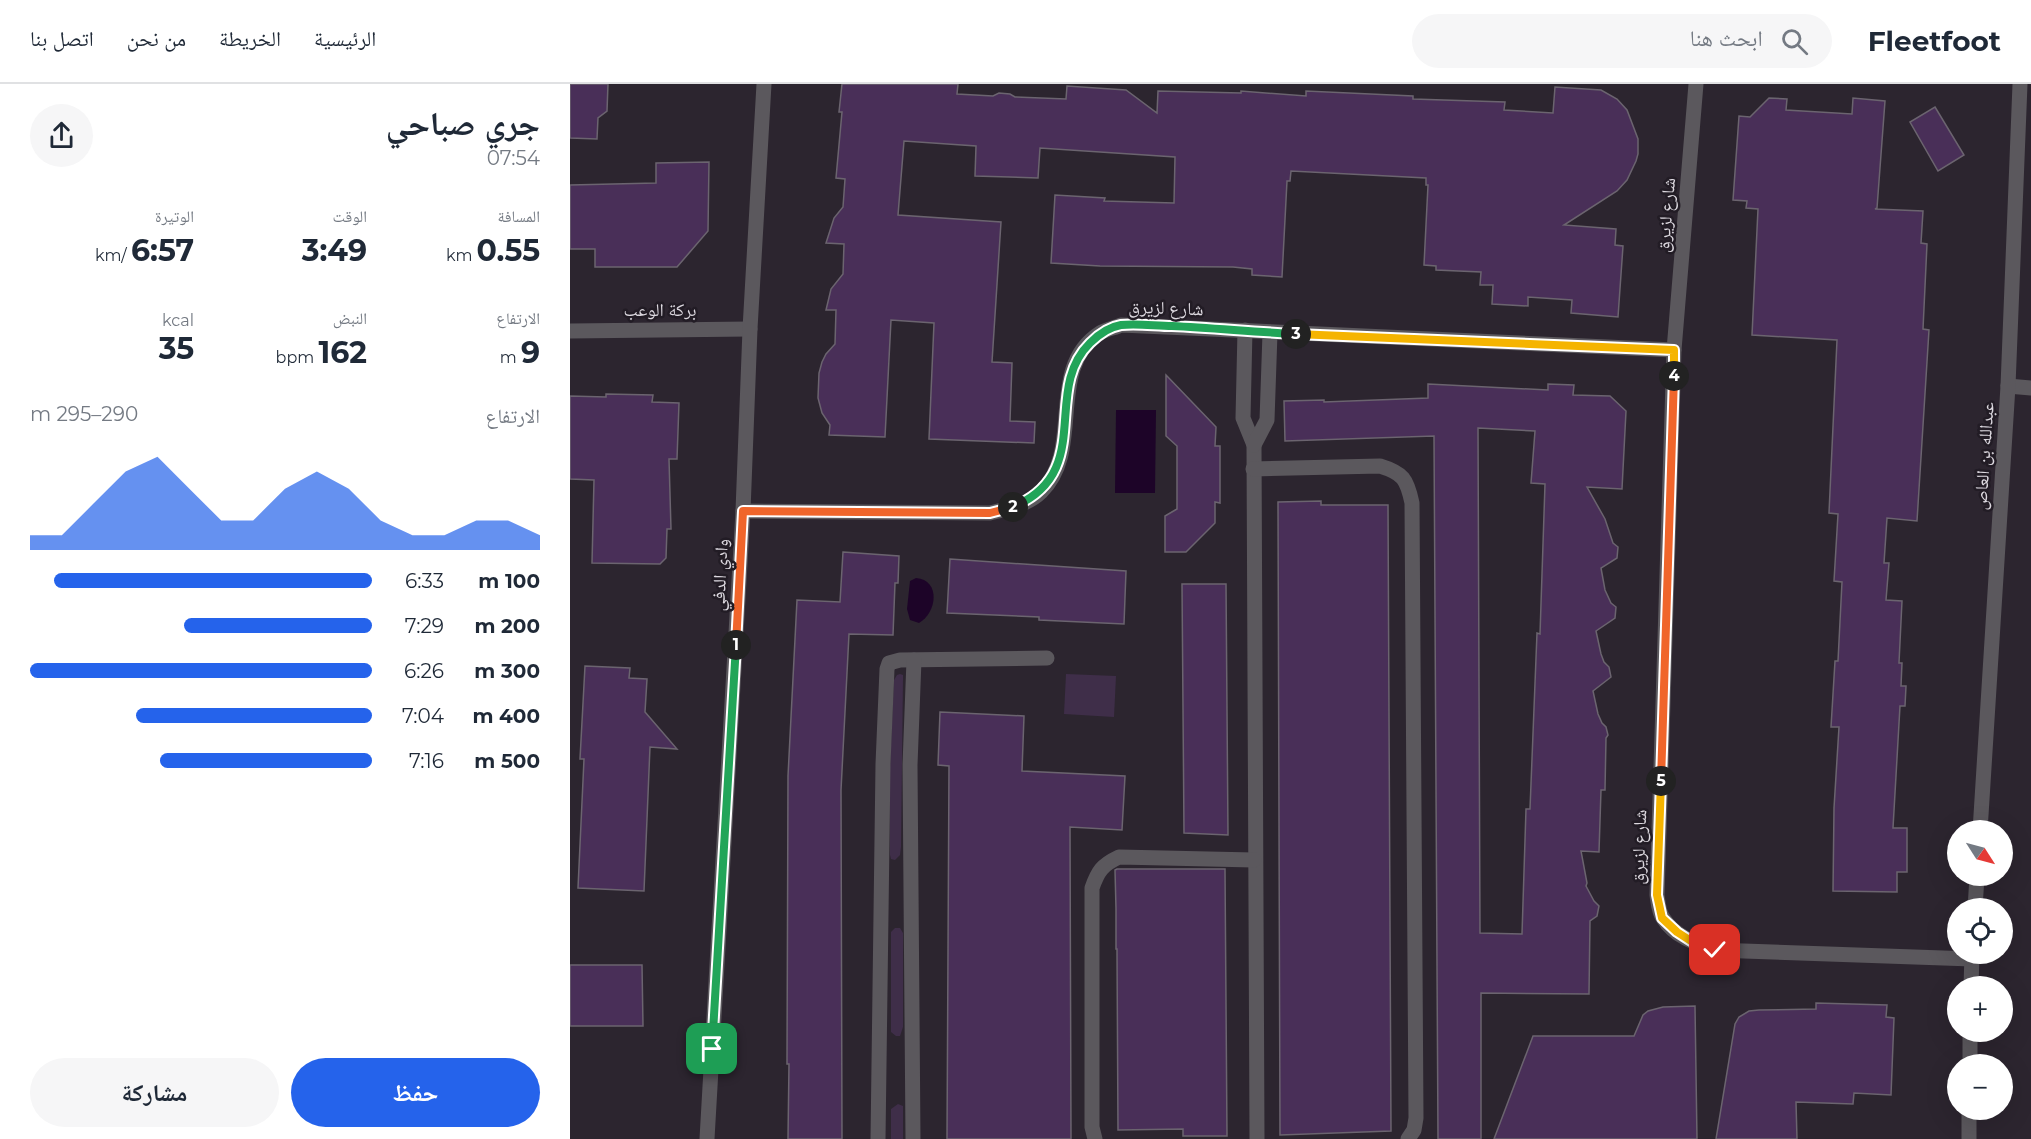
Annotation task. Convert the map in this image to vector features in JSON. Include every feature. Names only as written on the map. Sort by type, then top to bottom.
[{"type":"street","name":"وادي الدفي","points":[[707,1139],[743,511],[750,329],[764,84]]},
{"type":"street","name":"شارع لزيرق","points":[[1696,84],[1674,350],[1657,895],[1662,918],[1694,943],[1715,950],[1947,955]]},
{"type":"street","name":"عبدالله بن العاص","points":[[1981,820],[2008,386],[2020,84]]},
{"type":"street","name":"شارع لزيرق","points":[[743,511],[990,513],[1015,507],[1040,492],[1056,470],[1063,448],[1070,375],[1082,350],[1100,333],[1121,325],[1674,350]]},
{"type":"street","name":"بركة الوعب","points":[[570,331],[750,329]]},
{"type":"street","points":[[1245,330],[1243,418],[1254,445],[1257,1139]]},
{"type":"street","points":[[1254,445],[1267,420],[1270,333]]},
{"type":"street","points":[[2008,386],[2031,388]]},
{"type":"street","points":[[1253,470],[1380,466],[1392,469],[1402,476],[1408,487],[1412,515],[1416,1106],[1414,1130],[1408,1139]]},
{"type":"street","points":[[878,1139],[883,764],[889,663],[900,660],[1047,658]]},
{"type":"street","points":[[913,1139],[910,765],[914,660]]},
{"type":"street","points":[[1095,1139],[1092,1127],[1092,888],[1098,872],[1119,857],[1254,860]]},
{"type":"street","points":[[1968,1139],[1969,1120]]},
{"type":"shaded area","points":[[1116,410],[1156,410],[1155,493],[1115,493]]},
{"type":"shaded area","points":[[916,578],[930,584],[934,598],[930,612],[919,623],[910,620],[907,609],[910,581]]},
{"type":"shaded area","points":[[900,674],[903,675],[901,847],[900,855],[895,860],[891,859],[890,855],[890,767],[894,680]]},
{"type":"shaded area","points":[[1066,674],[1116,676],[1114,717],[1064,714]]},
{"type":"shaded area","points":[[895,928],[900,928],[903,933],[903,1027],[900,1036],[891,1032],[891,932]]},
{"type":"shaded area","points":[[898,1104],[903,1106],[903,1139],[891,1139],[891,1109]]},
{"type":"building","points":[[570,84],[608,84],[607,111],[598,118],[597,139],[570,138]]},
{"type":"building","points":[[842,84],[958,84],[957,94],[993,96],[999,93],[1015,97],[1066,99],[1067,86],[1126,90],[1157,113],[1158,91],[1241,93],[1241,91],[1306,96],[1306,91],[1413,96],[1413,99],[1505,102],[1504,110],[1553,113],[1555,87],[1601,90],[1617,99],[1627,110],[1638,139],[1638,154],[1627,180],[1617,191],[1564,225],[1616,229],[1615,245],[1623,246],[1618,317],[1571,313],[1572,300],[1528,297],[1528,306],[1492,304],[1493,285],[1480,285],[1481,272],[1436,270],[1436,266],[1424,265],[1428,185],[1426,185],[1426,178],[1291,171],[1290,181],[1287,181],[1282,277],[1252,275],[1252,269],[1233,267],[1100,266],[1051,263],[1055,195],[1105,198],[1104,201],[1174,203],[1175,157],[1040,148],[1038,178],[975,176],[976,146],[904,141],[898,215],[1001,222],[992,362],[1012,363],[1010,421],[1035,422],[1034,443],[929,439],[934,323],[891,320],[885,437],[829,435],[830,425],[822,413],[818,398],[822,362],[835,344],[836,310],[826,310],[831,289],[843,274],[844,244],[826,243],[834,218],[843,207],[845,179],[836,178]]},
{"type":"building","points":[[1769,98],[1787,99],[1786,110],[1852,114],[1853,98],[1885,101],[1877,208],[1875,209],[1923,211],[1921,243],[1927,244],[1923,329],[1929,330],[1917,521],[1887,518],[1884,563],[1889,563],[1886,600],[1902,601],[1899,663],[1902,663],[1901,686],[1906,686],[1905,706],[1900,706],[1893,828],[1907,828],[1907,872],[1897,872],[1897,892],[1833,891],[1834,808],[1839,727],[1831,727],[1835,661],[1838,661],[1842,582],[1834,581],[1838,514],[1829,513],[1837,340],[1752,335],[1758,209],[1746,208],[1747,201],[1733,200],[1739,116],[1750,117]]},
{"type":"building","points":[[1935,107],[1964,155],[1938,171],[1910,122]]},
{"type":"building","points":[[709,162],[708,231],[677,267],[595,267],[595,249],[570,249],[570,185],[656,183],[656,163]]},
{"type":"building","points":[[1166,375],[1216,427],[1215,446],[1220,446],[1220,503],[1215,502],[1215,523],[1186,552],[1165,552],[1165,516],[1177,509],[1177,446],[1166,436]]},
{"type":"building","points":[[1428,384],[1548,390],[1548,384],[1574,385],[1573,395],[1610,396],[1626,411],[1622,489],[1587,487],[1605,519],[1613,543],[1618,547],[1617,558],[1601,568],[1605,590],[1611,603],[1616,607],[1615,618],[1596,631],[1601,654],[1609,667],[1611,677],[1593,691],[1598,714],[1608,735],[1606,738],[1605,790],[1601,790],[1599,852],[1581,851],[1586,886],[1599,906],[1597,916],[1590,921],[1589,994],[1481,993],[1481,1139],[1438,1139],[1434,436],[1285,441],[1284,401],[1324,400],[1324,402],[1428,398]],"holes":[[[1478,428],[1535,431],[1531,483],[1545,484],[1540,634],[1537,633],[1530,809],[1526,809],[1522,934],[1480,933]]]},
{"type":"building","points":[[606,394],[653,395],[652,402],[679,403],[677,459],[669,459],[671,529],[667,529],[666,558],[660,564],[592,563],[594,480],[570,479],[570,396],[606,397]]},
{"type":"building","points":[[1321,501],[1321,505],[1388,505],[1391,1131],[1280,1135],[1278,502]]},
{"type":"building","points":[[843,552],[899,556],[898,583],[895,583],[893,635],[849,634],[841,790],[842,1139],[788,1139],[788,776],[797,600],[840,602]]},
{"type":"building","points":[[950,559],[1126,571],[1124,624],[947,613]]},
{"type":"building","points":[[1182,584],[1226,584],[1228,835],[1184,833]]},
{"type":"building","points":[[585,666],[630,668],[629,678],[647,679],[645,712],[677,749],[650,747],[644,891],[578,888],[584,759],[580,759]]},
{"type":"building","points":[[940,712],[1024,716],[1022,771],[1125,776],[1122,830],[1070,827],[1071,1139],[947,1139],[949,766],[938,765]]},
{"type":"building","points":[[1225,869],[1227,1136],[1183,1136],[1183,1129],[1118,1130],[1115,870]]},
{"type":"building","points":[[570,965],[642,965],[643,1026],[570,1026]]},
{"type":"building","points":[[1816,1003],[1887,1005],[1886,1017],[1894,1018],[1891,1095],[1854,1093],[1853,1104],[1796,1102],[1797,1139],[1716,1139],[1735,1024],[1739,1017],[1749,1011],[1816,1009]]},
{"type":"building","points":[[1695,1006],[1697,1139],[1494,1139],[1533,1036],[1634,1036],[1643,1015],[1648,1011],[1663,1007]]},
{"type":"route","points":[[712,1049],[743,511],[990,513],[1015,507],[1040,492],[1056,470],[1063,448],[1070,375],[1082,350],[1100,333],[1121,325],[1674,350],[1657,895],[1662,918],[1694,943],[1715,950]]}]
